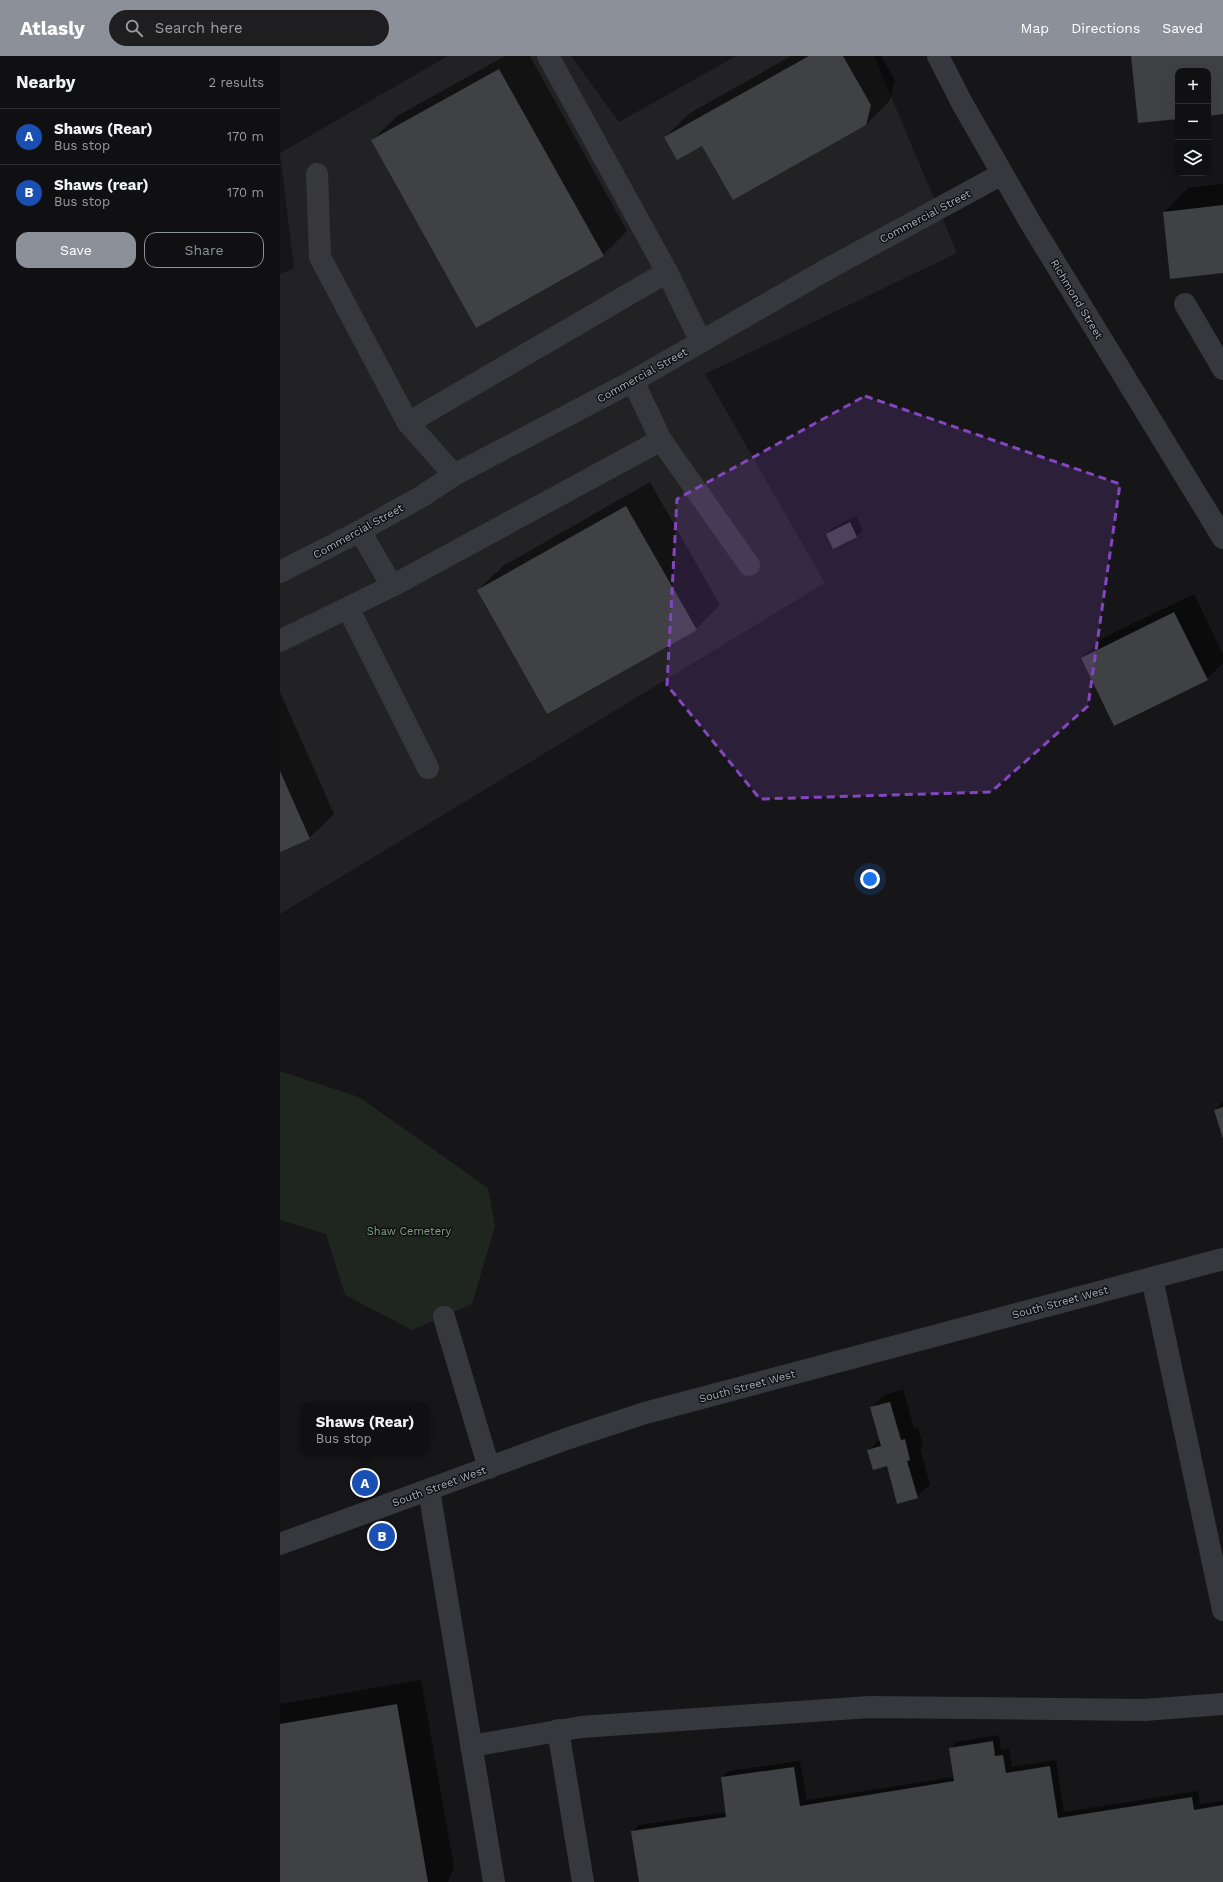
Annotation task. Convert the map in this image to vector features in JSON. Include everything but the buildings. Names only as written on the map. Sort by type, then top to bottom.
[{"type":"street","points":[[548,56],[667,272],[701,342]]},
{"type":"street","name":"Richmond Street","points":[[938,56],[962,103],[1002,174],[1222,533]]},
{"type":"street","points":[[317,174],[320,257],[408,423],[454,475]]},
{"type":"street","name":"Commercial Street","points":[[280,572],[424,495],[454,475],[633,381],[824,271],[1002,174]]},
{"type":"street","points":[[408,423],[667,272]]},
{"type":"street","points":[[1186,304],[1223,369]]},
{"type":"street","points":[[633,381],[661,440],[749,565]]},
{"type":"street","points":[[280,641],[392,586],[661,440]]},
{"type":"street","points":[[360,530],[392,586]]},
{"type":"street","points":[[348,608],[428,768]]},
{"type":"street","name":"South Street West","points":[[280,1544],[569,1438],[645,1413],[1223,1259]]},
{"type":"street","points":[[1152,1278],[1223,1610]]},
{"type":"street","points":[[444,1317],[489,1468]]},
{"type":"street","points":[[429,1490],[471,1746],[484,1814],[494,1882]]},
{"type":"street","points":[[471,1746],[581,1726],[870,1707],[1144,1710],[1223,1704]]},
{"type":"street","points":[[558,1730],[583,1882]]},
{"type":"highlighted area","points":[[865,396],[1120,484],[1088,706],[991,792],[760,799],[667,685],[677,499]]},
{"type":"shaded area","points":[[448,56],[571,56],[619,122],[736,56],[874,56],[957,253],[705,374],[825,583],[280,914],[280,274],[294,268],[280,153]]},
{"type":"green space","name":"Shaw Cemetery","points":[[280,1071],[359,1097],[488,1188],[495,1226],[472,1304],[412,1330],[345,1295],[326,1234],[280,1220]]},
{"type":"place","name":"Shaws (Rear)","points":[[365,1483]]},
{"type":"place","name":"Shaws (rear)","points":[[382,1536]]}]
